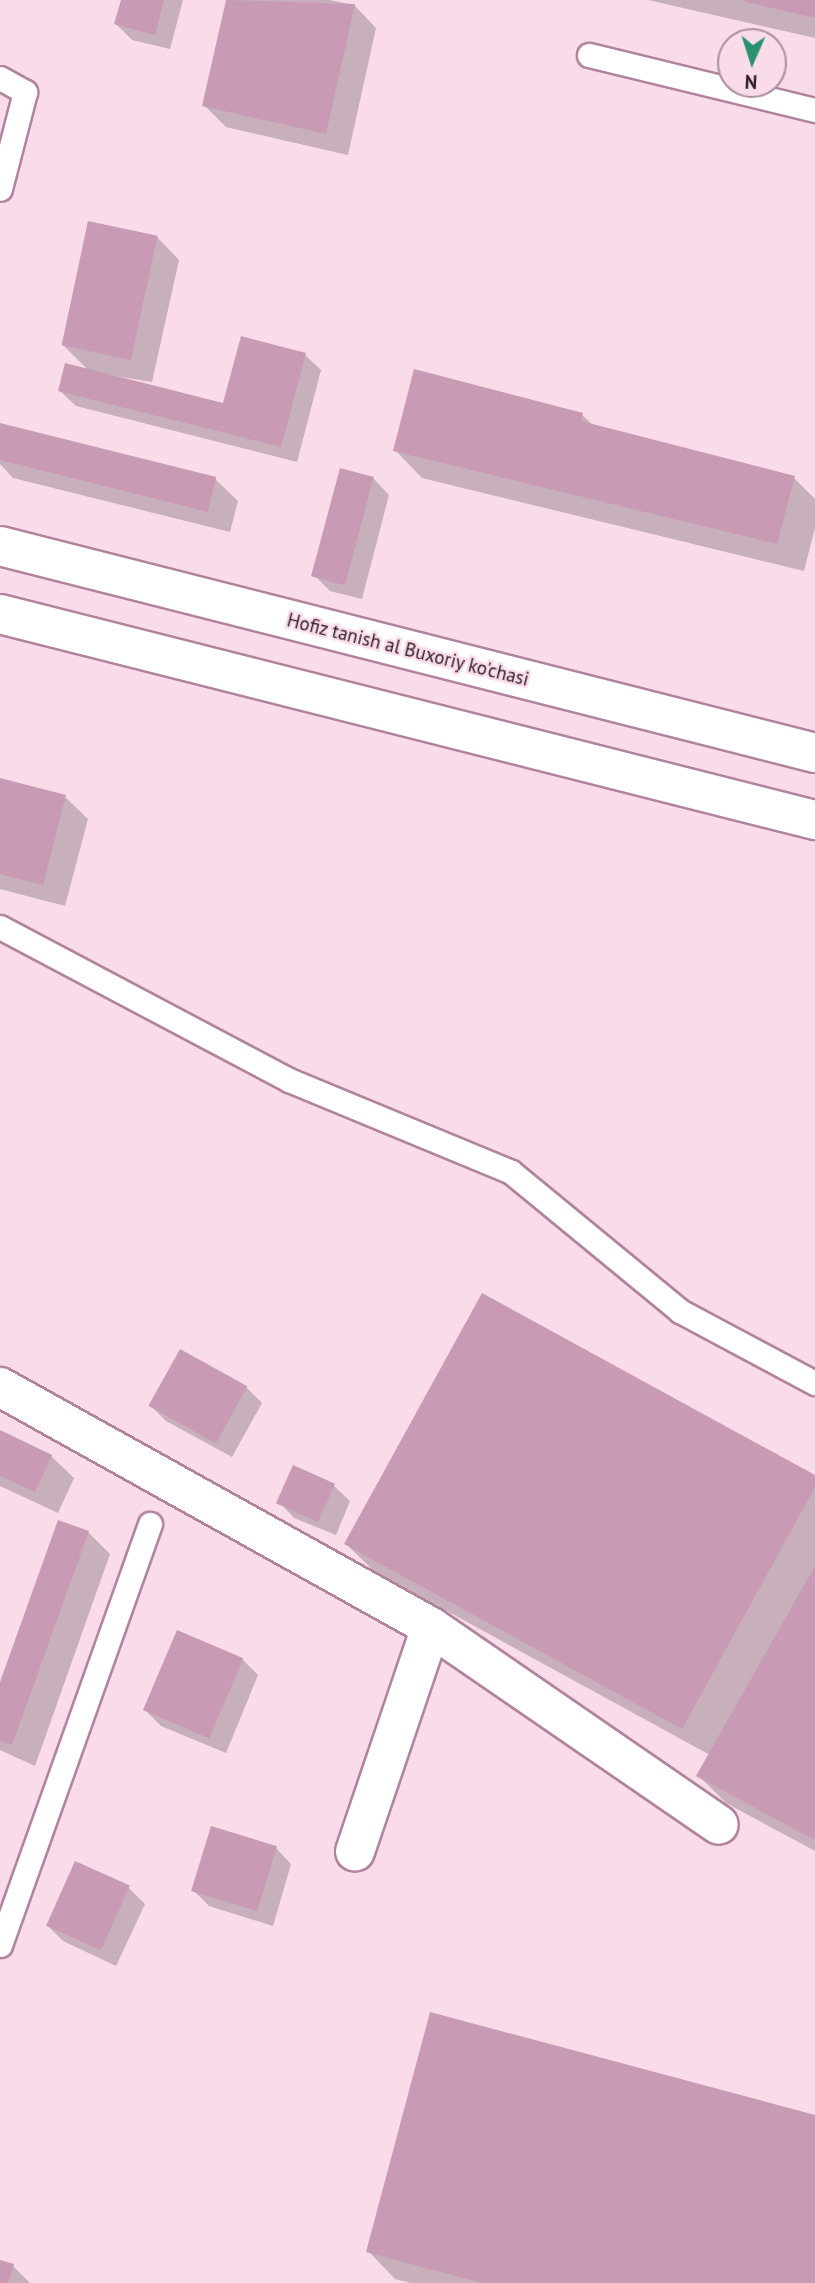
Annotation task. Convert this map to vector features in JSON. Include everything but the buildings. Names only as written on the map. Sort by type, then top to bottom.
[{"type":"main road","name":"Hofiz tanish al Buxoriy ko'chasi","points":[[0,547],[815,753]]},
{"type":"main road","points":[[0,614],[815,820]]},
{"type":"main road","points":[[0,1387],[431,1627],[719,1825]]},
{"type":"main road","points":[[355,1852],[431,1627]]},
{"type":"lane","points":[[589,55],[815,110]]},
{"type":"lane","points":[[0,78],[25,92],[0,189]]},
{"type":"lane","points":[[0,927],[289,1080],[511,1172],[680,1311],[815,1383]]},
{"type":"lane","points":[[0,1945],[150,1524]]}]
